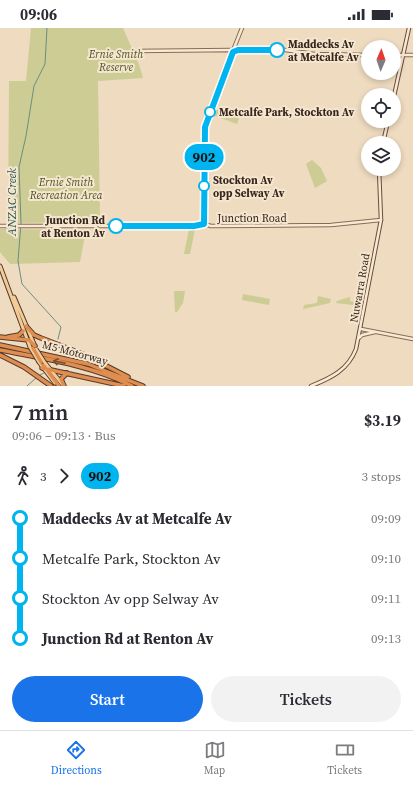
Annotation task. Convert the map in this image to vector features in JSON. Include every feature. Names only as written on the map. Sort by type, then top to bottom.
[{"type":"highway","points":[[26,326],[34,335],[86,354],[144,386]]},
{"type":"highway","points":[[0,337],[19,335],[23,331]]},
{"type":"highway","points":[[0,337],[27,340],[33,346],[46,369],[59,386]]},
{"type":"highway","points":[[33,346],[38,339],[44,339]]},
{"type":"highway","name":"M5 Motorway","points":[[0,345],[88,364],[144,386]]},
{"type":"highway","name":"M5 Motorway","points":[[0,350],[99,372],[132,386]]},
{"type":"highway","points":[[0,355],[27,369],[51,386]]},
{"type":"highway","points":[[46,369],[68,372],[124,386]]},
{"type":"highway","points":[[64,386],[61,381],[62,376],[68,372]]},
{"type":"main road","points":[[0,266],[27,340]]},
{"type":"main road","points":[[9,289],[26,326],[33,346]]},
{"type":"main road","points":[[46,369],[64,386]]},
{"type":"street","points":[[204,224],[205,127],[242,28]]},
{"type":"street","points":[[396,88],[409,28]]},
{"type":"street","points":[[237,42],[238,47],[242,50]]},
{"type":"street","points":[[136,51],[287,50],[315,54],[361,55]]},
{"type":"street","points":[[403,55],[413,55]]},
{"type":"street","name":"Nuwarra Road","points":[[311,386],[342,370],[354,355],[361,329],[380,220],[379,176]]},
{"type":"street","name":"Junction Road","points":[[0,226],[96,226],[98,228],[100,226],[194,226],[204,224],[211,226],[331,225],[380,220]]},
{"type":"street","points":[[361,329],[413,339]]},
{"type":"street","points":[[359,338],[362,335],[378,332]]},
{"type":"green space","points":[[31,28],[123,28],[140,67],[143,78],[98,81],[100,222],[8,223],[9,81],[26,81]]},
{"type":"green space","points":[[215,109],[239,118],[237,124],[213,115]]},
{"type":"green space","points":[[312,160],[321,168],[327,181],[315,188],[306,164]]},
{"type":"green space","points":[[0,229],[86,230],[80,262],[10,264],[0,252]]},
{"type":"green space","points":[[189,229],[195,229],[190,254],[184,254]]},
{"type":"green space","points":[[174,291],[185,291],[183,303],[177,312],[175,312]]},
{"type":"green space","points":[[243,294],[270,299],[269,305],[242,300]]},
{"type":"green space","points":[[318,296],[331,299],[330,303],[303,309],[304,305],[317,303]]},
{"type":"green space","points":[[350,297],[350,301],[362,303],[361,306],[336,303],[337,301]]},
{"type":"waterway","name":"ANZAC Creek","points":[[47,28],[45,64],[34,86],[26,136],[19,167],[21,223],[18,261],[22,284],[61,327],[58,339]]},
{"type":"waterway","name":"ANZAC Creek","points":[[40,375],[44,373]]},
{"type":"waterway","name":"ANZAC Creek","points":[[27,386],[36,378]]},
{"type":"bus line","name":"902","points":[[116,226],[194,226],[204,224],[204,132],[208,116],[233,52],[236,50],[277,50]]},
{"type":"place","name":"Maddecks Av at Metcalfe Av","points":[[277,50]]},
{"type":"place","name":"Metcalfe Park, Stockton Av","points":[[210,112]]},
{"type":"place","name":"Stockton Av opp Selway Av","points":[[204,186]]},
{"type":"place","name":"Junction Rd at Renton Av","points":[[116,226]]},
{"type":"park label","name":"Ernie Smith Reserve","points":[[116,60]]},
{"type":"park label","name":"Ernie Smith Recreation Area","points":[[66,188]]}]
